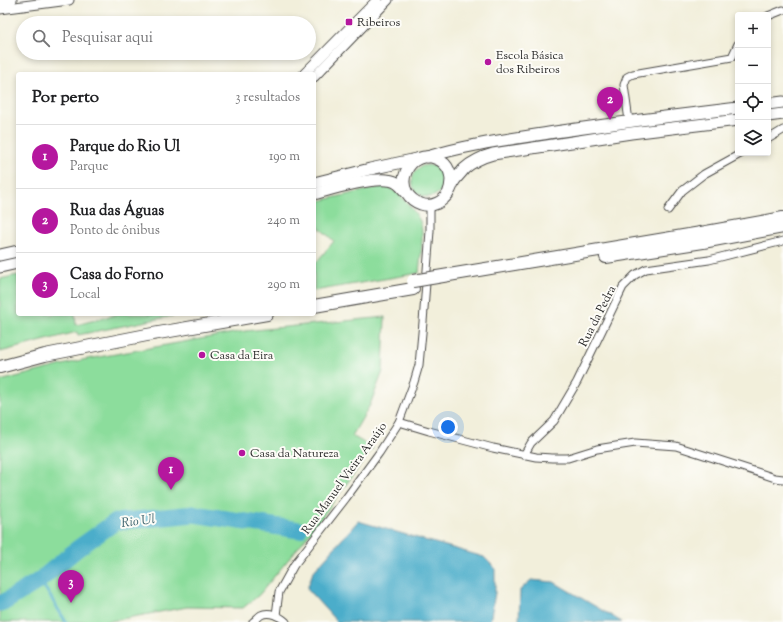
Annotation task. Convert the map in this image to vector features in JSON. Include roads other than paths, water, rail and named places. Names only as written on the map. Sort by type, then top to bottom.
[{"type":"highway","points":[[316,298],[437,281],[783,218]]},
{"type":"highway","points":[[437,281],[704,242],[783,227]]},
{"type":"highway","points":[[316,306],[413,285]]},
{"type":"highway","points":[[0,360],[43,348],[213,316]]},
{"type":"highway","points":[[0,367],[59,352],[256,316]]},
{"type":"main road","points":[[771,104],[783,102]]},
{"type":"main road","points":[[316,182],[451,150],[492,142],[629,121],[735,108]]},
{"type":"main road","points":[[771,116],[783,114]]},
{"type":"main road","points":[[316,193],[369,180],[386,179],[396,183],[410,198],[416,202],[423,205],[430,205],[444,199],[454,182],[465,168],[483,156],[631,133],[735,120]]},
{"type":"main road","points":[[406,192],[404,177],[411,163],[422,158],[434,158],[441,161],[450,172],[452,179],[448,194]]},
{"type":"main road","points":[[0,255],[16,251]]},
{"type":"main road","points":[[0,267],[16,263]]},
{"type":"street","points":[[0,2],[12,0]]},
{"type":"street","points":[[0,9],[25,3],[69,0]]},
{"type":"street","points":[[306,72],[377,0]]},
{"type":"street","points":[[316,75],[388,0]]},
{"type":"street","points":[[771,15],[783,10]]},
{"type":"street","points":[[629,121],[624,85],[626,77],[633,74],[732,57],[736,48]]},
{"type":"street","points":[[771,136],[783,130]]},
{"type":"street","points":[[668,210],[682,191],[704,174],[737,156]]},
{"type":"street","name":"Rua Manuel Vieira Araújo","points":[[276,615],[279,592],[294,565],[379,453],[398,422],[414,382],[419,365],[428,261],[430,205]]},
{"type":"street","name":"Rua da Pedra","points":[[524,454],[531,443],[554,421],[577,382],[623,287],[635,275],[646,269],[709,260],[783,241]]},
{"type":"street","points":[[398,422],[493,448],[536,457],[568,458],[597,449],[635,443],[676,446],[775,478],[783,479]]},
{"type":"street","points":[[253,622],[261,615],[271,614],[280,617],[286,622]]},
{"type":"water","points":[[358,521],[484,557],[495,568],[495,593],[490,622],[337,622],[307,589],[313,572]]},
{"type":"water","points":[[531,580],[554,582],[622,622],[519,622],[520,590]]},
{"type":"waterway","name":"Rio Ul","points":[[0,603],[3,603],[40,580],[77,549],[115,522],[194,514],[299,530]]},
{"type":"waterway","points":[[40,580],[66,622]]},
{"type":"place","name":"Ribeiros","points":[[349,22]]},
{"type":"place","name":"Escola Básica dos Ribeiros","points":[[488,62]]},
{"type":"place","name":"Rua das Águas","points":[[610,120]]},
{"type":"place","name":"Casa da Eira","points":[[202,355]]},
{"type":"place","name":"Casa da Natureza","points":[[242,453]]},
{"type":"place","name":"Parque do Rio Ul","points":[[171,490]]},
{"type":"place","name":"Casa do Forno","points":[[71,603]]}]
